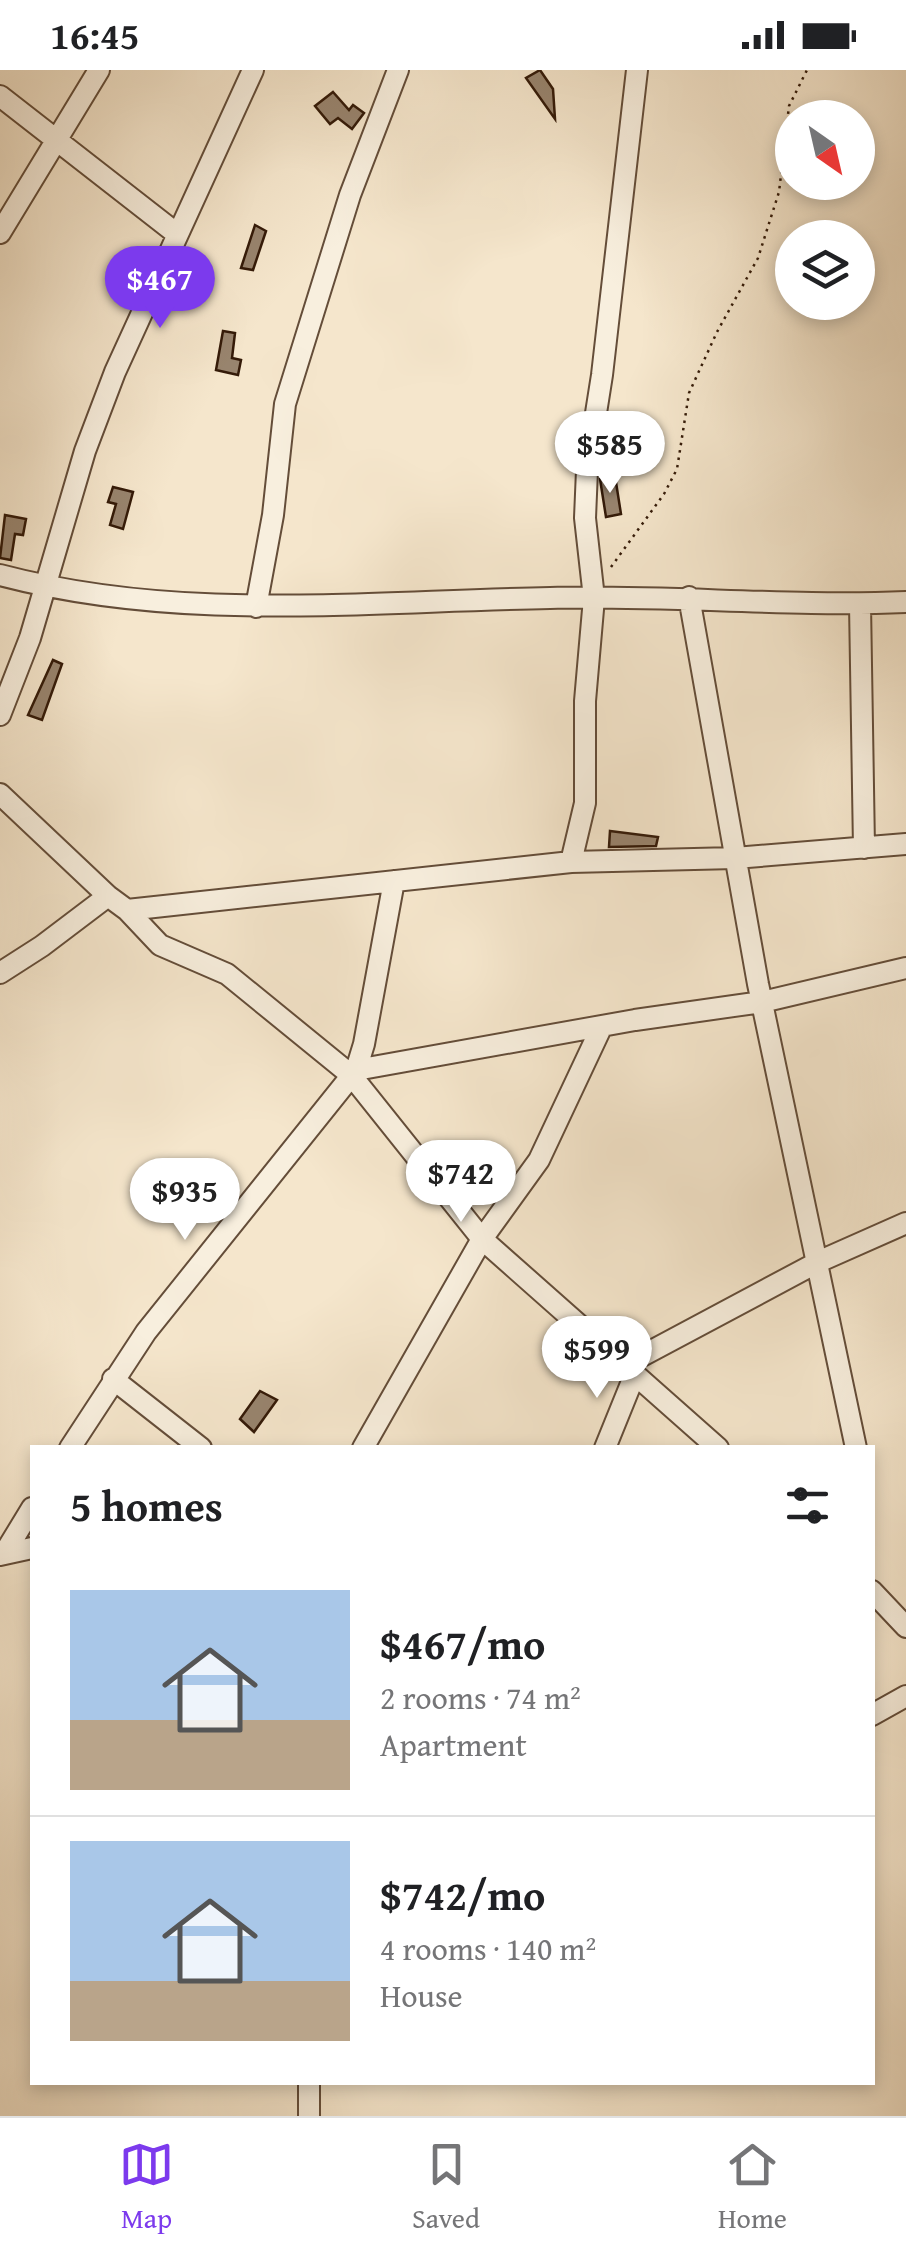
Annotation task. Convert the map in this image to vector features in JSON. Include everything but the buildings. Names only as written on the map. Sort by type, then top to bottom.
[{"type":"street","points":[[0,232],[99,70]]},
{"type":"street","points":[[0,715],[47,584],[84,451],[114,372],[253,70]]},
{"type":"street","points":[[256,608],[273,515],[285,404],[350,195],[398,70]]},
{"type":"street","points":[[572,862],[584,804],[585,702],[594,598],[585,518],[588,470],[637,70]]},
{"type":"street","points":[[0,96],[177,234]]},
{"type":"street","points":[[0,575],[179,604],[256,608],[689,597],[860,604],[906,602]]},
{"type":"street","points":[[689,597],[762,1002],[855,1445]]},
{"type":"street","points":[[860,604],[864,848]]},
{"type":"street","points":[[0,794],[160,945],[227,974],[353,1073],[482,1240],[715,1445]]},
{"type":"street","points":[[127,910],[572,862],[735,858],[906,844]]},
{"type":"street","points":[[72,1445],[146,1332],[353,1073],[364,1044],[394,881]]},
{"type":"street","points":[[0,973],[108,896]]},
{"type":"street","points":[[353,1073],[602,1026],[762,1002],[906,968]]},
{"type":"street","points":[[365,1445],[482,1240],[538,1160],[602,1026]]},
{"type":"street","points":[[606,1445],[630,1370],[818,1262],[906,1223]]},
{"type":"street","points":[[113,1379],[198,1445]]},
{"type":"street","points":[[2,1555],[30,1511]]},
{"type":"street","points":[[2,1555],[30,1548]]},
{"type":"street","points":[[875,1594],[906,1627]]},
{"type":"street","points":[[875,1713],[906,1696]]},
{"type":"street","points":[[309,2085],[309,2116]]},
{"type":"path","points":[[594,598],[614,561],[656,506],[677,468],[689,393],[758,258],[778,192],[788,106],[807,70]]}]
